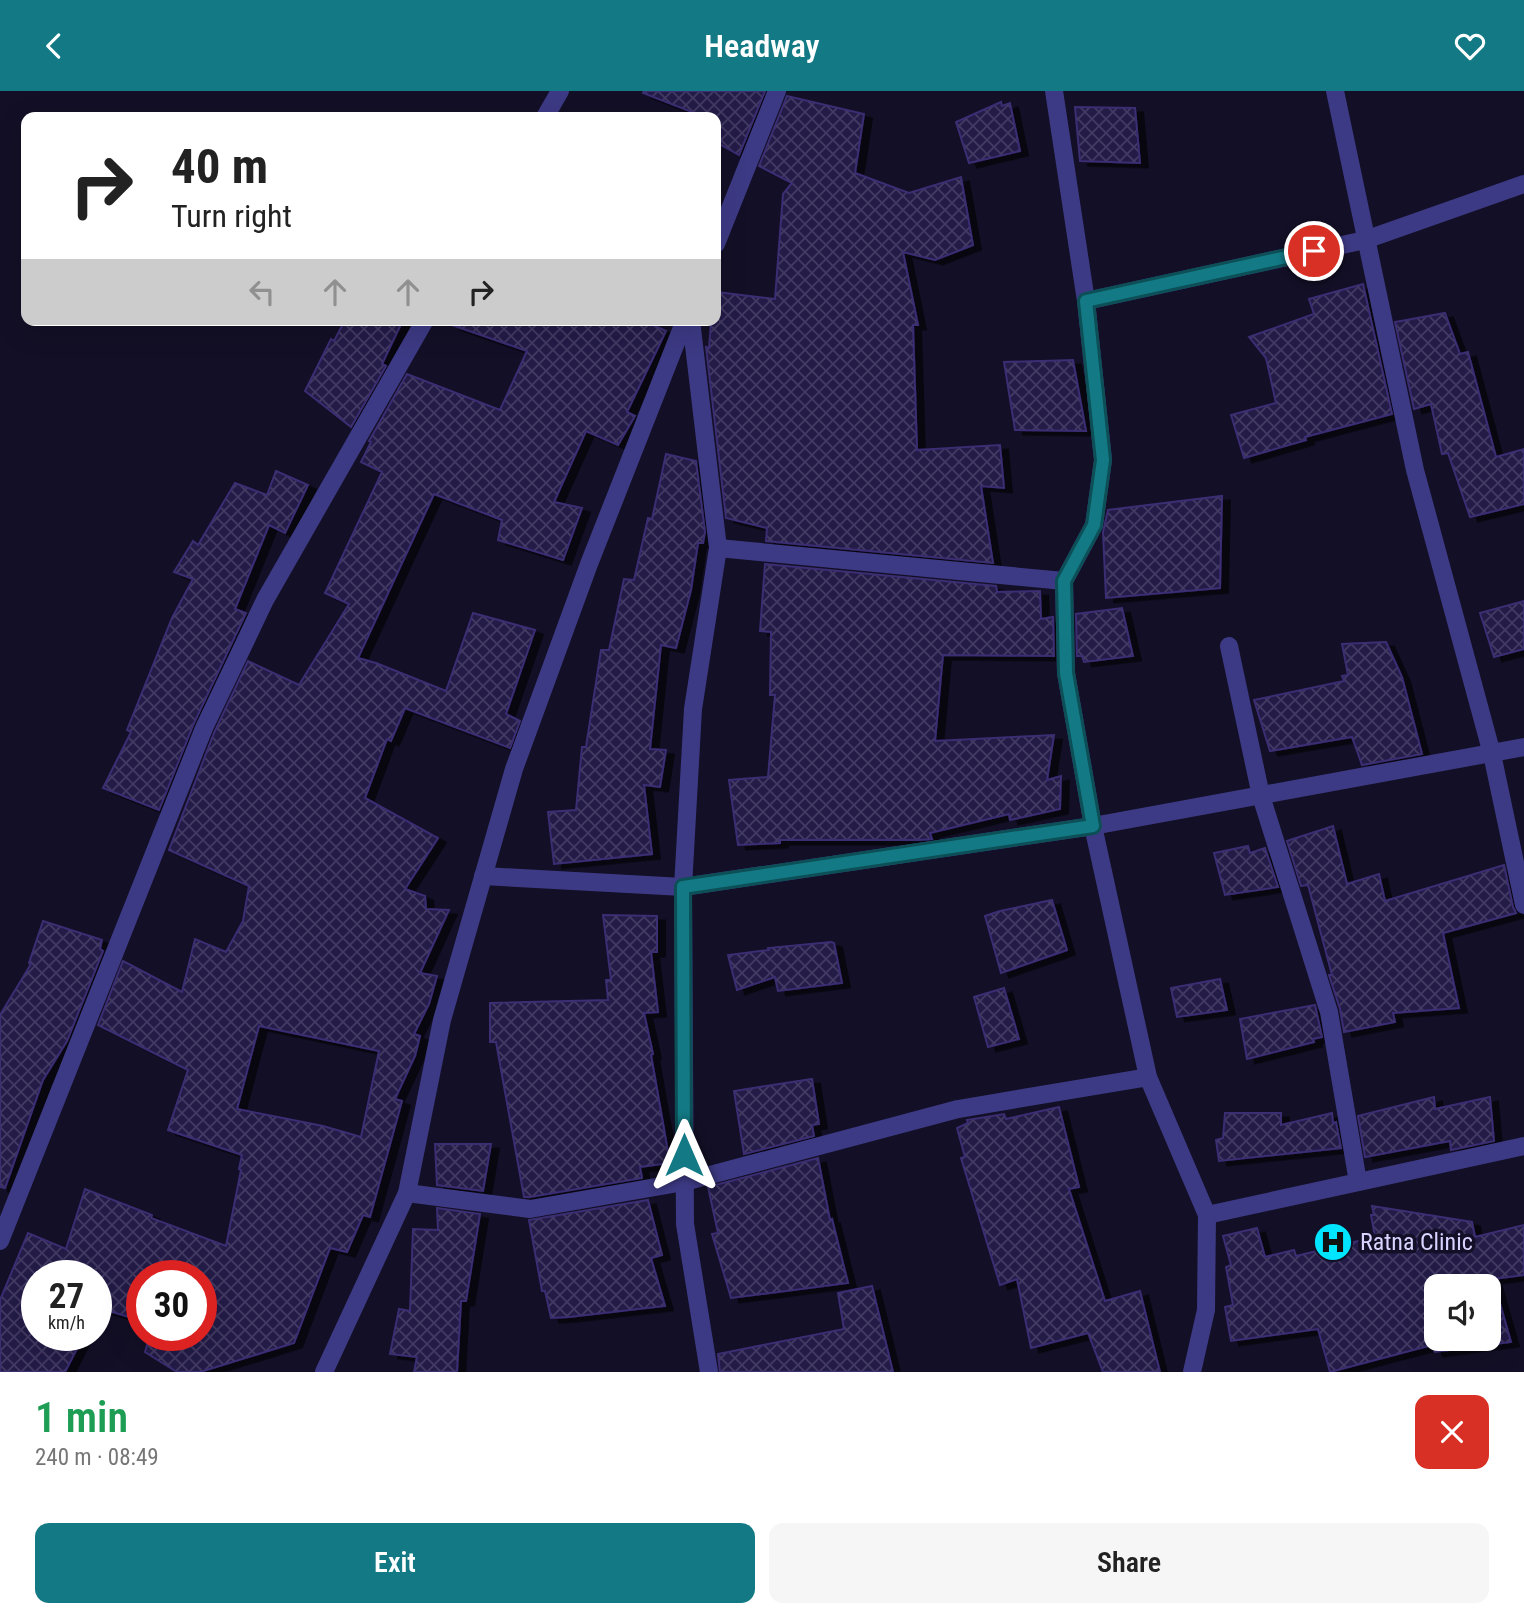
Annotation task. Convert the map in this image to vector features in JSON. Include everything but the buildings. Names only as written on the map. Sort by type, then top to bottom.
[{"type":"street","points":[[548,112],[560,91]]},
{"type":"street","points":[[721,231],[777,91]]},
{"type":"street","points":[[1054,91],[1086,301],[1103,460],[1094,525],[1064,581],[1066,673],[1093,826],[1149,1077],[1207,1215],[1206,1310],[1192,1372]]},
{"type":"street","points":[[1335,91],[1415,470],[1492,754],[1524,905]]},
{"type":"street","points":[[1086,301],[1365,240],[1524,184]]},
{"type":"street","points":[[0,1241],[204,727],[265,600],[422,326]]},
{"type":"street","points":[[324,1372],[407,1193],[442,1020],[514,769],[589,565],[683,326]]},
{"type":"street","points":[[692,326],[718,548],[693,709],[683,887],[685,1224],[709,1372]]},
{"type":"street","points":[[718,548],[1064,581]]},
{"type":"street","points":[[1229,646],[1261,796],[1329,1011],[1357,1182]]},
{"type":"street","points":[[483,876],[683,887],[1093,826],[1524,747]]},
{"type":"street","points":[[407,1193],[530,1209],[684,1182],[958,1109],[1149,1077]]},
{"type":"street","points":[[1207,1215],[1524,1146]]},
{"type":"place","name":"Ratna Clinic","points":[[1333,1242]]},
{"type":"route","points":[[684,1155],[683,887],[1093,826],[1066,673],[1064,581],[1094,525],[1103,460],[1086,301],[1314,251]]}]
